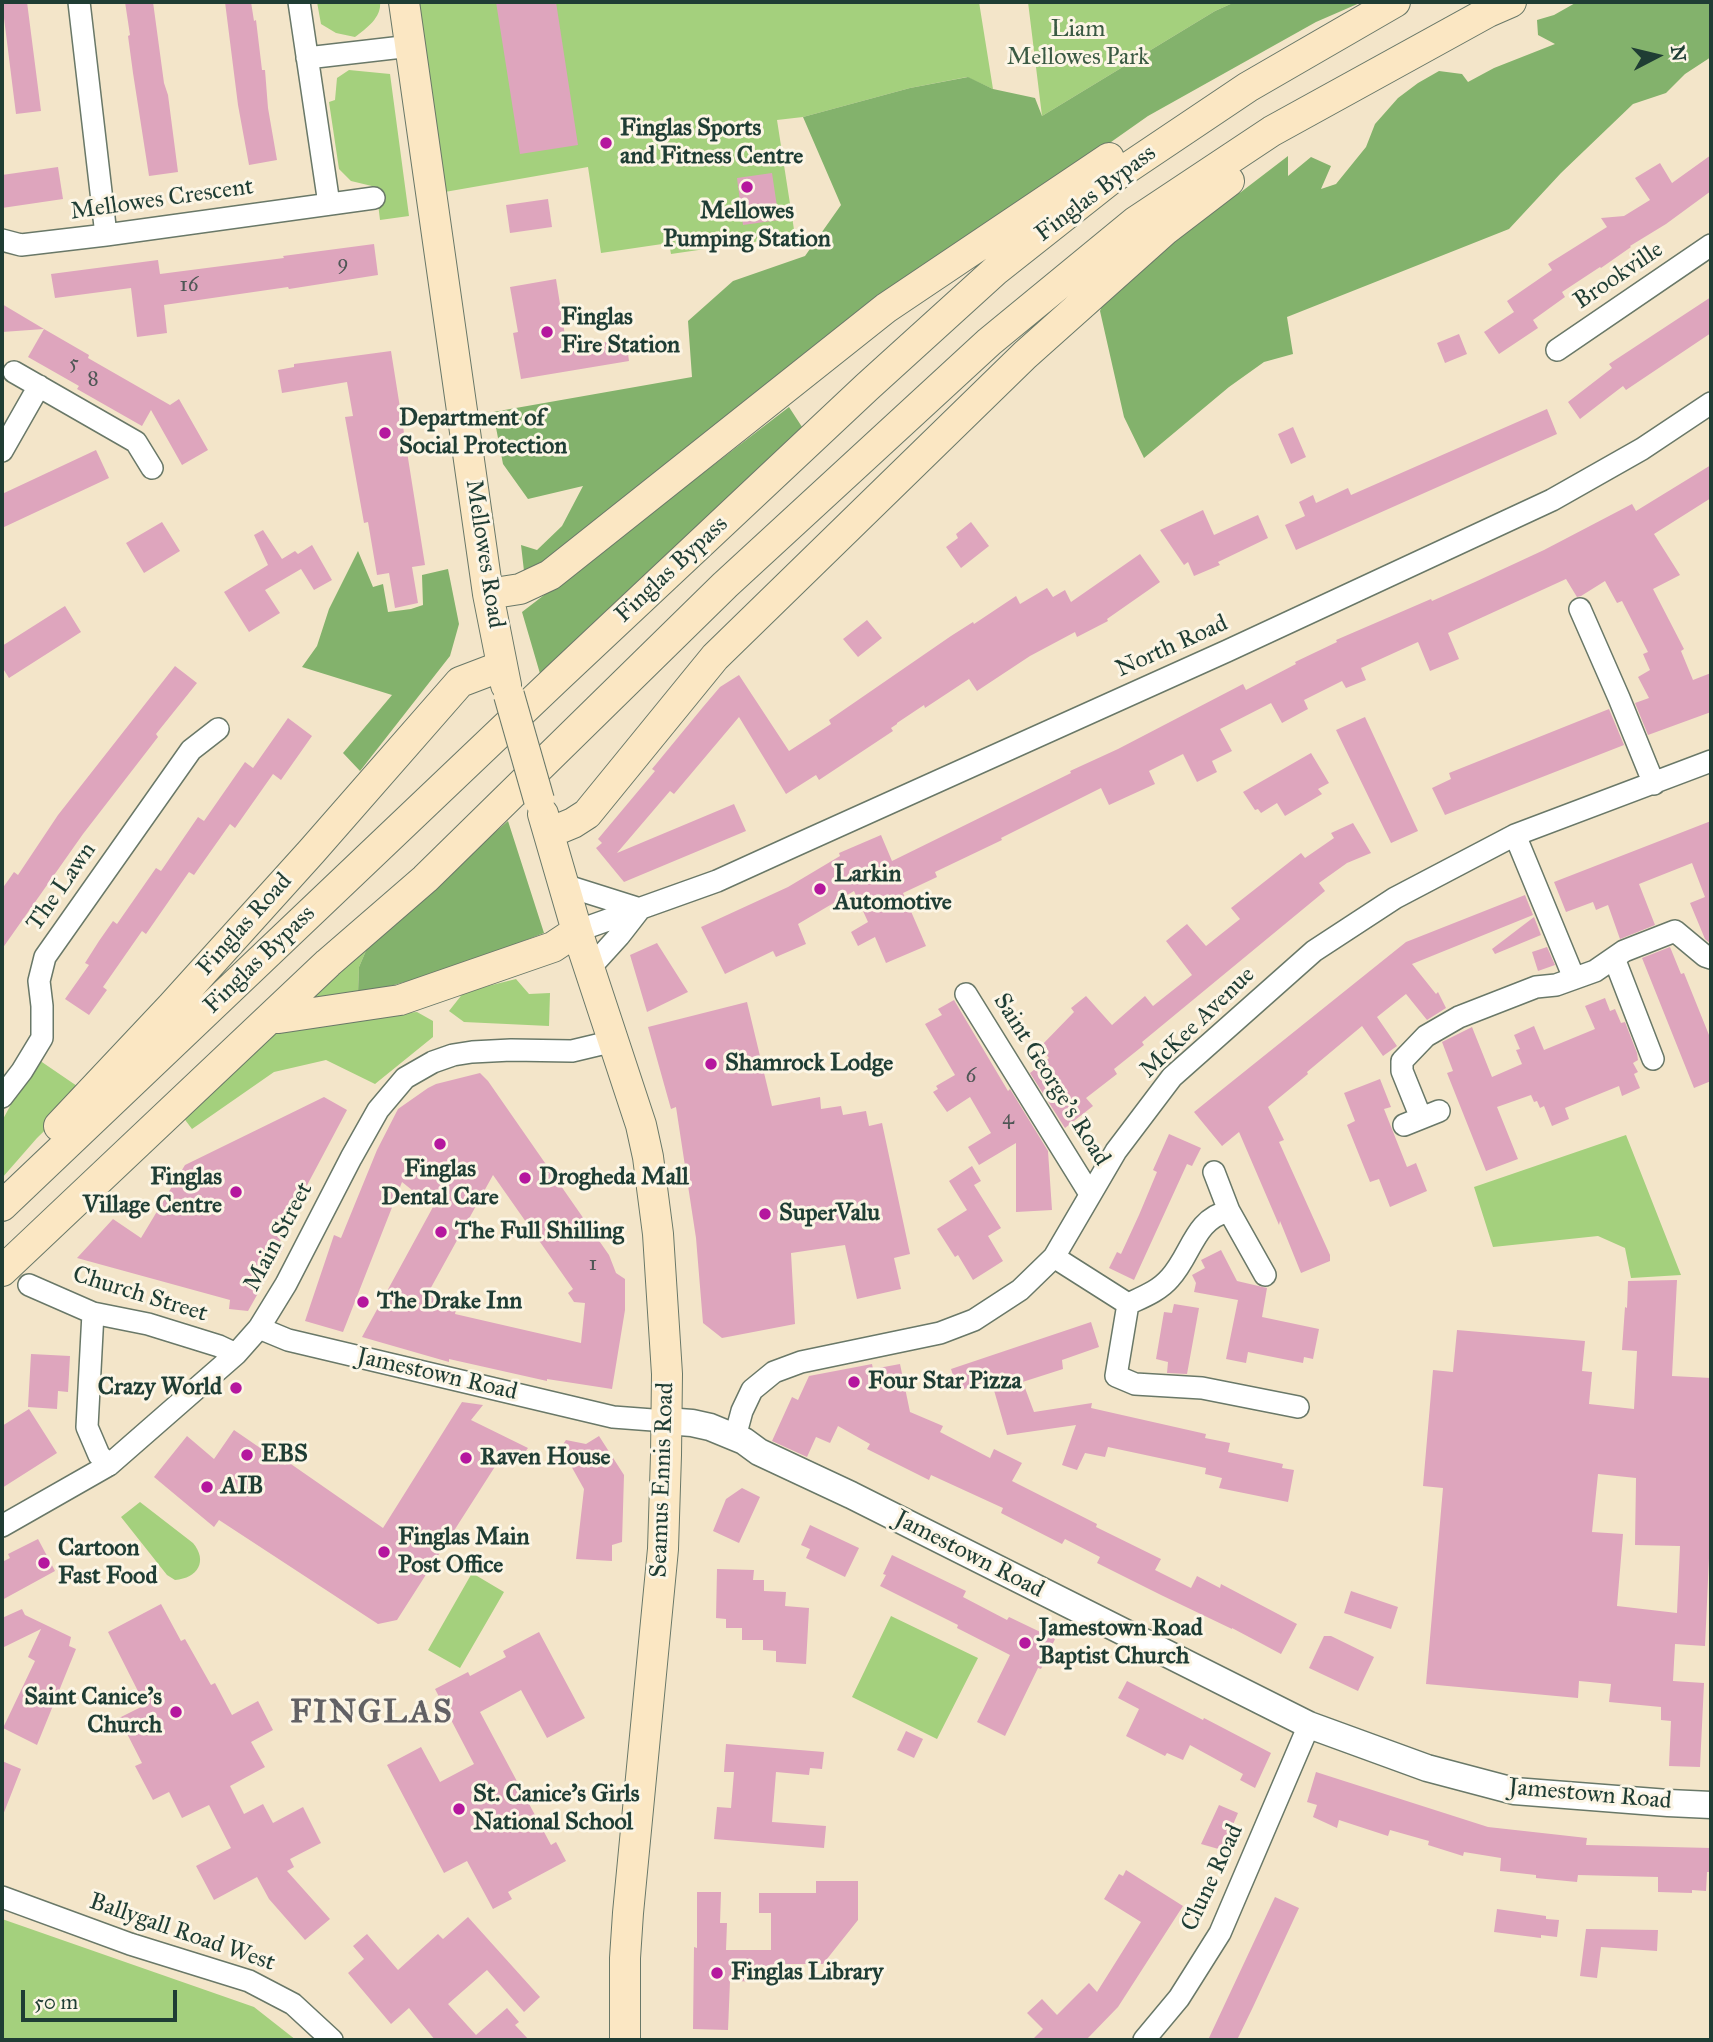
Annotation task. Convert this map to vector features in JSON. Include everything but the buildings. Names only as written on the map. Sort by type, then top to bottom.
[{"type":"main road","name":"Mellowes Road","points":[[404,2],[488,594],[509,695],[577,931]]},
{"type":"main road","points":[[488,594],[520,589],[550,575],[886,308],[1153,128],[1297,43],[1378,2]]},
{"type":"main road","name":"Finglas Bypass","points":[[2,1204],[556,679],[867,387],[996,270],[1123,171],[1248,87],[1395,2]]},
{"type":"main road","name":"Finglas Bypass","points":[[271,1017],[328,963],[425,879],[715,594],[846,472],[989,342],[1135,222],[1272,131],[1488,12],[1511,2]]},
{"type":"main road","points":[[548,833],[587,814],[715,657],[1025,355],[1165,230],[1293,134],[1422,55],[1521,2]]},
{"type":"main road","name":"Finglas Road","points":[[2,1204],[57,1128],[182,996],[460,682],[502,666]]},
{"type":"main road","points":[[2,1271],[271,1017],[400,1000],[553,947],[577,931]]},
{"type":"main road","name":"Seamus Ennis Road","points":[[577,931],[641,1125],[648,1157],[658,1234],[667,1374],[663,1549],[625,1958],[625,2040]]},
{"type":"street","points":[[79,2],[106,235]]},
{"type":"street","points":[[299,2],[329,204]]},
{"type":"street","points":[[307,58],[411,46]]},
{"type":"street","name":"Mellowes Crescent","points":[[2,240],[21,245],[374,198]]},
{"type":"street","name":"Brookville","points":[[1557,350],[1711,245]]},
{"type":"street","points":[[14,372],[136,442],[152,468]]},
{"type":"street","points":[[2,451],[39,386]]},
{"type":"street","name":"North Road","points":[[577,931],[717,881],[1227,651],[1552,500],[1642,449],[1711,403]]},
{"type":"street","points":[[1580,609],[1654,784]]},
{"type":"street","name":"The Lawn","points":[[2,1097],[23,1070],[42,1038],[42,1006],[38,981],[45,957],[191,750],[218,729]]},
{"type":"street","name":"McKee Avenue","points":[[735,1437],[742,1411],[752,1390],[774,1372],[801,1362],[940,1333],[974,1320],[1020,1290],[1054,1257],[1116,1152],[1171,1077],[1314,951],[1395,898],[1515,835],[1711,761]]},
{"type":"street","points":[[1515,835],[1574,978]]},
{"type":"street","points":[[564,885],[639,908],[619,936],[589,969]]},
{"type":"street","points":[[1422,1118],[1402,1071],[1402,1062],[1426,1036],[1460,1017],[1536,987],[1556,985],[1595,971],[1624,951],[1675,931],[1711,958]]},
{"type":"street","points":[[1614,958],[1653,1059]]},
{"type":"street","name":"Saint George's Road","points":[[966,994],[1090,1194]]},
{"type":"street","name":"Main Street","points":[[2,1525],[109,1465],[236,1354],[258,1328],[286,1284],[378,1110],[405,1078],[433,1062],[453,1055],[511,1050],[572,1051],[614,1041]]},
{"type":"street","points":[[1214,1172],[1229,1210],[1265,1275]]},
{"type":"street","points":[[1128,1304],[1158,1289],[1170,1279],[1202,1226],[1216,1214],[1229,1210]]},
{"type":"street","points":[[1054,1257],[1128,1304]]},
{"type":"street","name":"Church Street","points":[[29,1285],[93,1313],[148,1324],[236,1354]]},
{"type":"street","points":[[1128,1304],[1116,1376],[1135,1384],[1202,1388],[1298,1407]]},
{"type":"street","points":[[93,1313],[87,1427],[99,1455],[109,1465]]},
{"type":"street","name":"Jamestown Road","points":[[258,1328],[288,1340],[603,1414],[710,1427],[735,1437],[759,1452],[1309,1725],[1427,1768],[1514,1791],[1711,1805]]},
{"type":"street","name":"Clune Road","points":[[1144,2040],[1178,1998],[1220,1933],[1309,1725]]},
{"type":"street","name":"Ballygall Road West","points":[[2,1897],[130,1944],[249,1981],[293,2004],[332,2040]]},
{"type":"green space","points":[[317,2],[380,2],[380,7],[372,22],[355,37],[336,33],[321,24]]},
{"type":"green space","name":"Finglas Sports and Fitness Centre","points":[[414,2],[979,2],[993,89],[967,77],[910,88],[803,117],[777,120],[795,236],[671,254],[669,243],[601,253],[588,167],[439,193]]},
{"type":"green space","name":"Liam Mellowes Park","points":[[1028,2],[1235,2],[1215,11],[1042,116]]},
{"type":"green space","points":[[1235,2],[1362,2],[1316,22],[1148,116],[976,237],[555,561],[524,571],[521,545],[537,550],[562,526],[583,486],[528,499],[503,464],[493,412],[692,377],[688,321],[733,281],[805,256],[841,205],[803,117],[910,88],[968,77],[993,89],[1035,98],[1042,116],[1215,11]]},
{"type":"green space","points":[[1577,2],[1711,2],[1711,57],[1685,74],[1666,93],[1633,104],[1561,173],[1509,229],[1287,317],[1293,354],[1264,362],[1229,387],[1144,458],[1124,417],[1100,311],[1108,291],[1208,209],[1241,192],[1288,156],[1288,176],[1311,157],[1331,166],[1321,189],[1336,184],[1366,147],[1375,124],[1398,98],[1439,71],[1462,74],[1468,82],[1494,68],[1555,44],[1538,35],[1537,20],[1554,15]]},
{"type":"green space","points":[[349,70],[390,74],[409,216],[380,220],[376,187],[351,181],[339,169],[329,102],[335,100],[337,78]]},
{"type":"green space","points":[[789,407],[804,430],[541,677],[522,612]]},
{"type":"green space","points":[[358,551],[373,587],[383,584],[388,612],[423,605],[422,575],[448,569],[459,624],[450,656],[360,771],[343,753],[392,695],[302,667],[317,646],[329,609]]},
{"type":"green space","points":[[508,821],[544,933],[452,969],[358,993],[359,967],[371,939]]},
{"type":"green space","points":[[371,939],[359,967],[358,993],[315,1002],[309,997]]},
{"type":"green space","points":[[516,979],[529,994],[550,993],[549,1026],[464,1022],[449,1011],[464,992]]},
{"type":"green space","points":[[417,1012],[433,1021],[433,1037],[375,1084],[326,1060],[274,1072],[192,1129],[183,1117],[271,1032],[342,1018]]},
{"type":"green space","points":[[36,1058],[77,1086],[71,1105],[2,1178],[2,1121]]},
{"type":"green space","points":[[1626,1135],[1681,1275],[1631,1278],[1625,1248],[1598,1236],[1493,1247],[1474,1187]]},
{"type":"green space","points":[[140,1502],[193,1543],[200,1562],[190,1576],[175,1580],[167,1575],[121,1517]]},
{"type":"green space","points":[[472,1573],[504,1592],[460,1668],[428,1650]]},
{"type":"green space","points":[[891,1616],[978,1658],[937,1739],[852,1697]]},
{"type":"green space","points":[[2,1919],[254,2007],[296,2040],[2,2040]]},
{"type":"place","name":"Finglas Sports and Fitness Centre","points":[[606,143]]},
{"type":"place","name":"Mellowes Pumping Station","points":[[747,187]]},
{"type":"place","name":"Finglas Fire Station","points":[[547,332]]},
{"type":"place","name":"Department of Social Protection","points":[[385,433]]},
{"type":"place","name":"Larkin Automotive","points":[[820,889]]},
{"type":"place","name":"Shamrock Lodge","points":[[711,1064]]},
{"type":"place","name":"Finglas Dental Care","points":[[440,1144]]},
{"type":"place","name":"Drogheda Mall","points":[[525,1178]]},
{"type":"place","name":"Finglas Village Centre","points":[[236,1192]]},
{"type":"place","name":"SuperValu","points":[[765,1214]]},
{"type":"place","name":"The Full Shilling","points":[[441,1232]]},
{"type":"place","name":"The Drake Inn","points":[[363,1302]]},
{"type":"place","name":"Four Star Pizza","points":[[854,1382]]},
{"type":"place","name":"Crazy World","points":[[236,1388]]},
{"type":"place","name":"EBS","points":[[247,1455]]},
{"type":"place","name":"Raven House","points":[[466,1458]]},
{"type":"place","name":"AIB","points":[[207,1487]]},
{"type":"place","name":"Finglas Main Post Office","points":[[384,1552]]},
{"type":"place","name":"Cartoon Fast Food","points":[[44,1563]]},
{"type":"place","name":"Jamestown Road Baptist Church","points":[[1025,1643]]},
{"type":"place","name":"Saint Canice's Church","points":[[176,1712]]},
{"type":"place","name":"St. Canice's Girls National School","points":[[459,1809]]},
{"type":"place","name":"Finglas Library","points":[[717,1973]]},
{"type":"district","name":"FINGLAS","points":[[372,1714]]}]
